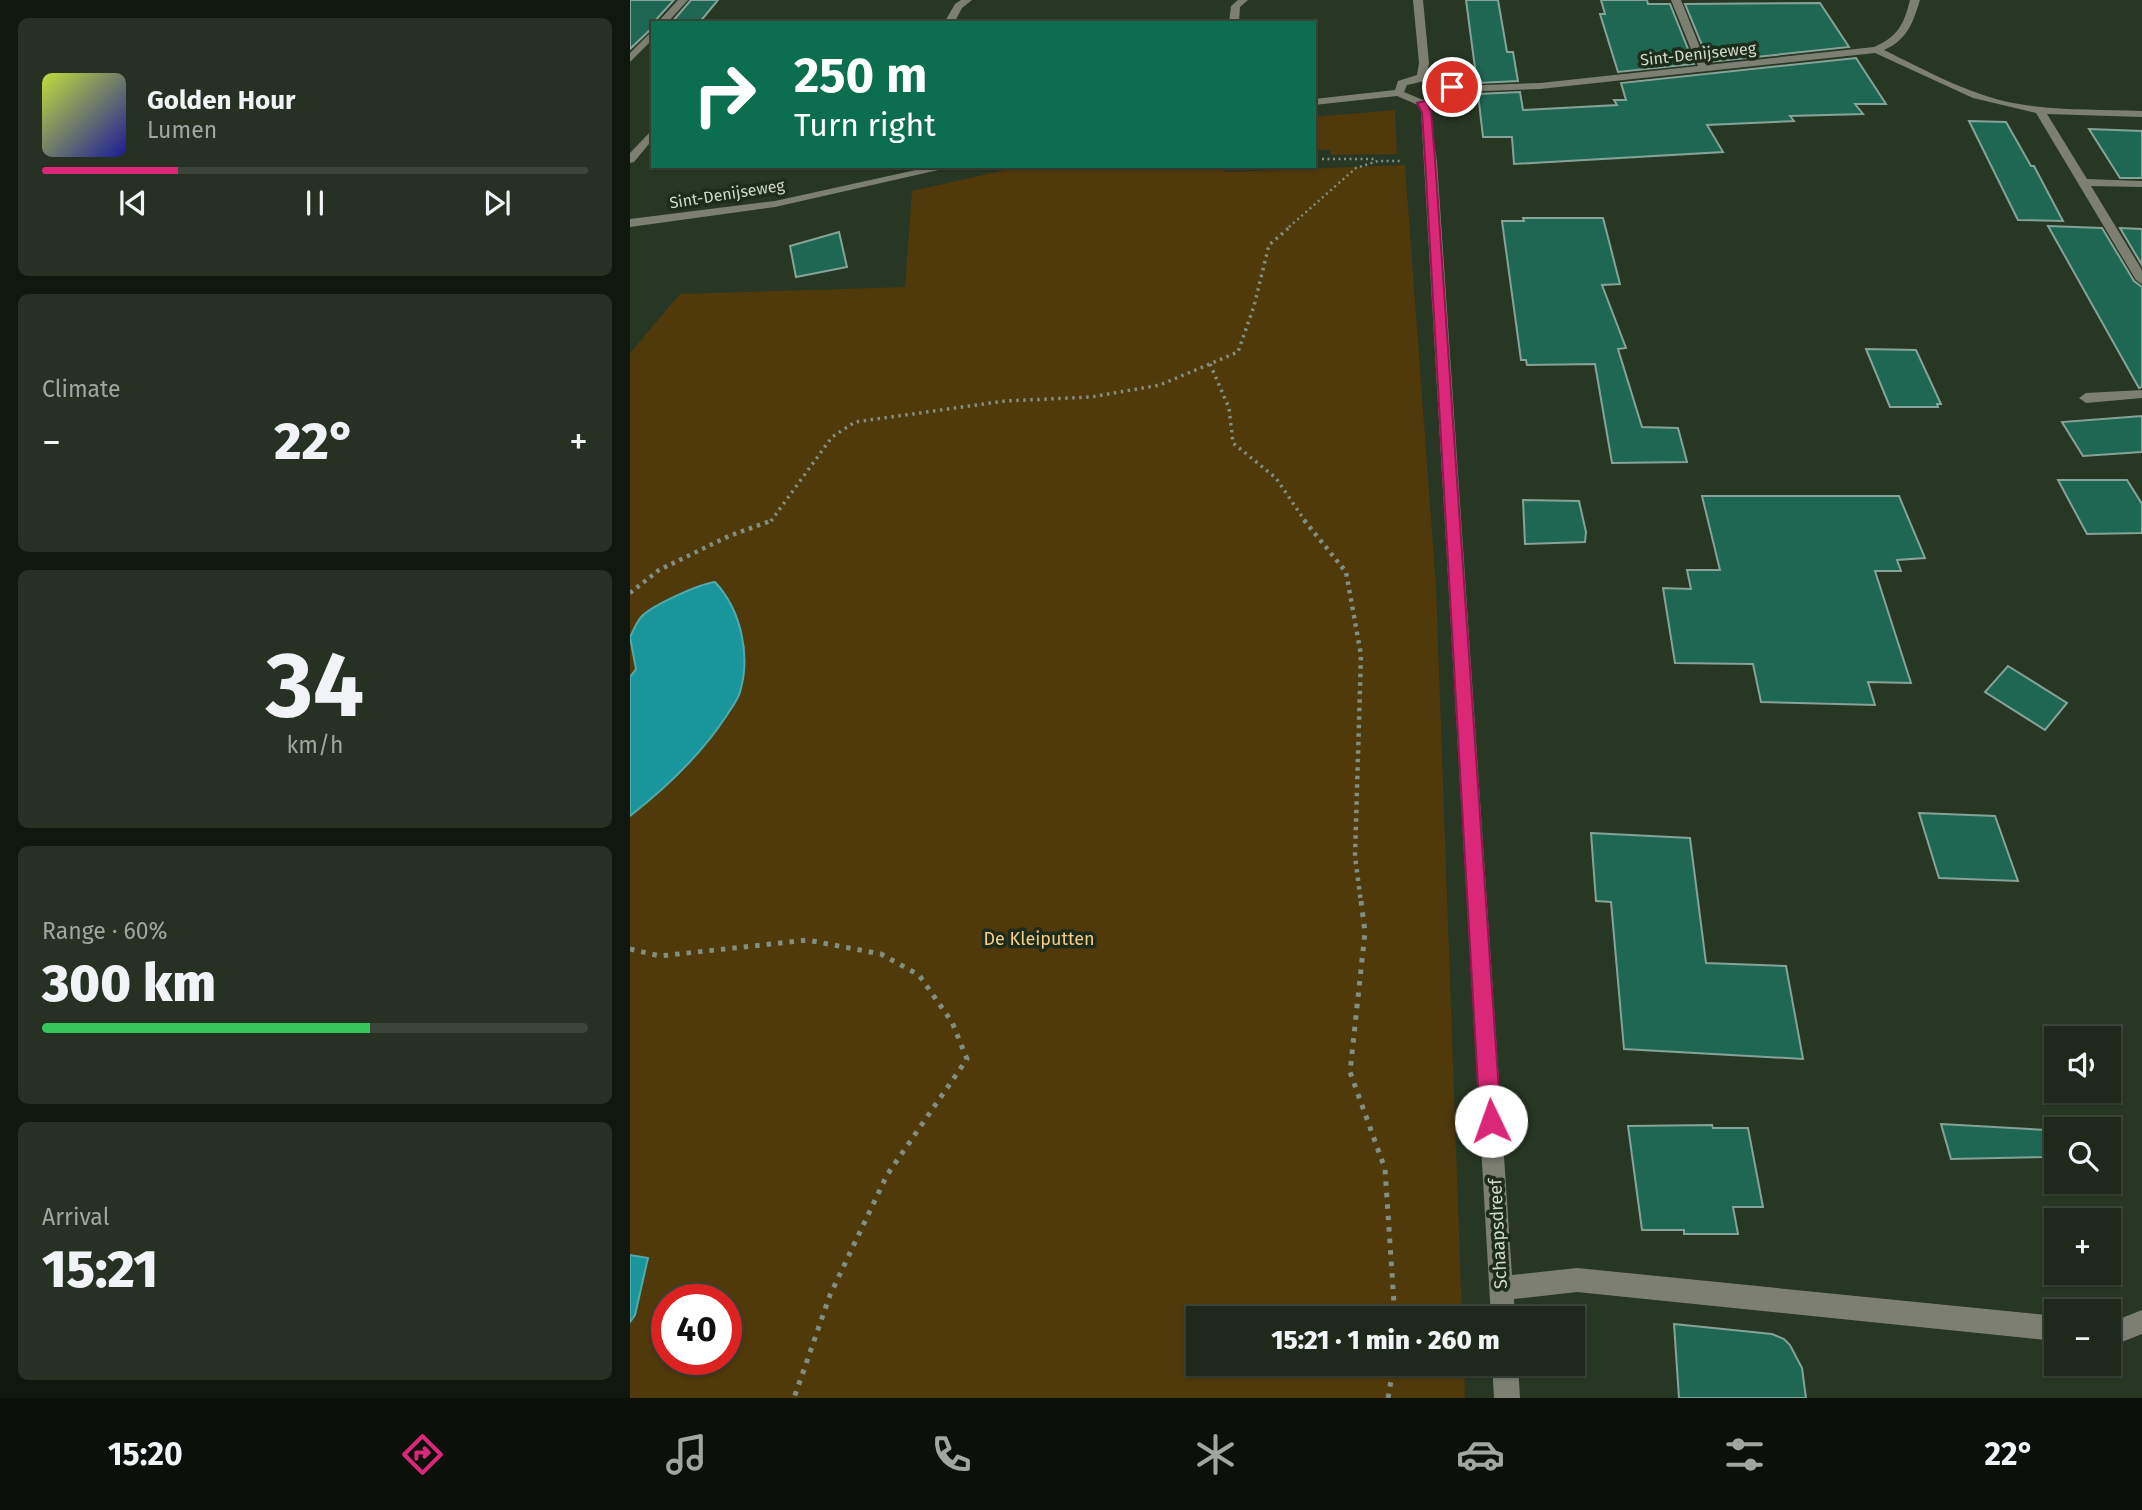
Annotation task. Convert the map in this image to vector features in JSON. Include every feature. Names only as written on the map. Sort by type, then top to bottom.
[{"type":"street","points":[[664,21],[683,0]]},
{"type":"street","points":[[950,21],[958,6],[967,0]]},
{"type":"street","points":[[1234,21],[1236,6],[1243,0]]},
{"type":"street","points":[[1418,0],[1424,63],[1422,77]]},
{"type":"street","points":[[1676,0],[1704,69]]},
{"type":"street","name":"Sint-Denijseweg","points":[[1453,89],[1540,86],[1876,50],[1903,36],[1915,0]]},
{"type":"street","points":[[630,59],[651,35]]},
{"type":"street","points":[[1876,50],[1984,99],[2040,111],[2142,114]]},
{"type":"street","points":[[1316,102],[1399,93],[1409,100],[1422,103],[1444,100],[1453,93],[1453,89],[1444,80],[1422,77],[1402,83],[1399,93]]},
{"type":"street","name":"Schaapsdreef","points":[[1422,103],[1426,112],[1431,160],[1502,1306]]},
{"type":"street","points":[[2040,111],[2138,268],[2142,280]]},
{"type":"street","points":[[630,160],[651,134]]},
{"type":"street","name":"Sint-Denijseweg","points":[[630,223],[775,204],[941,168]]},
{"type":"street","points":[[2082,182],[2142,184]]},
{"type":"street","points":[[2086,398],[2142,394]]},
{"type":"street","points":[[1501,1288],[1577,1280],[2044,1328]]},
{"type":"street","points":[[2121,1330],[2142,1322]]},
{"type":"street","points":[[1506,1376],[1507,1398]]},
{"type":"path","points":[[1322,159],[1431,160]]},
{"type":"path","points":[[630,593],[659,570],[729,536],[772,521],[832,437],[855,422],[1005,401],[1091,397],[1160,385],[1238,352],[1254,306],[1269,245],[1356,168],[1378,161],[1431,160]]},
{"type":"path","points":[[1210,364],[1229,408],[1233,443],[1276,478],[1313,534],[1346,572],[1362,655],[1355,856],[1365,932],[1350,1072],[1384,1169],[1394,1306]]},
{"type":"path","points":[[630,950],[660,956],[807,940],[881,954],[919,975],[952,1022],[967,1059],[887,1175],[830,1295],[794,1398]]},
{"type":"path","points":[[1388,1398],[1392,1376]]},
{"type":"green space","points":[[1395,110],[1397,154],[1331,155],[1330,150],[1316,150],[1316,117]]},
{"type":"green space","name":"De Kleiputten","points":[[1405,165],[1436,587],[1462,1306],[1186,1306],[1186,1376],[1464,1376],[1465,1398],[630,1398],[630,353],[680,294],[905,287],[912,191],[1014,168],[1226,168],[1225,172]]},
{"type":"water","points":[[715,582],[724,593],[737,619],[744,648],[743,678],[739,695],[717,730],[695,757],[630,816],[630,677],[636,669],[630,637],[638,621],[648,611],[688,591]]},
{"type":"water","points":[[630,1255],[648,1258],[635,1315],[630,1322]]},
{"type":"building","points":[[630,0],[674,0],[655,21],[651,21],[651,29],[630,49]]},
{"type":"building","points":[[691,0],[718,0],[701,21],[673,21]]},
{"type":"building","points":[[1466,0],[1498,0],[1507,52],[1513,52],[1518,81],[1477,83]]},
{"type":"building","points":[[1601,0],[1647,0],[1648,4],[1670,4],[1694,64],[1618,72],[1600,14],[1605,14]]},
{"type":"building","points":[[1820,3],[1849,47],[1709,62],[1685,4]]},
{"type":"building","points":[[1856,58],[1886,104],[1855,104],[1863,114],[1790,116],[1794,121],[1707,125],[1723,152],[1514,164],[1512,137],[1483,137],[1478,94],[1520,92],[1523,110],[1617,105],[1614,100],[1626,100],[1621,83]]},
{"type":"building","points":[[1969,121],[2006,122],[2031,166],[2034,166],[2063,221],[2018,220]]},
{"type":"building","points":[[2089,129],[2142,131],[2142,178],[2120,178]]},
{"type":"building","points":[[1523,218],[1603,218],[1620,284],[1602,285],[1626,348],[1618,349],[1642,427],[1678,428],[1687,462],[1612,463],[1595,364],[1527,365],[1526,360],[1521,360],[1502,221],[1524,221]]},
{"type":"building","points":[[2048,226],[2102,228],[2134,281],[2142,287],[2142,387],[2139,388]]},
{"type":"building","points":[[2120,228],[2142,229],[2142,265]]},
{"type":"building","points":[[839,232],[847,267],[796,277],[790,246]]},
{"type":"building","points":[[1866,349],[1916,350],[1941,404],[1937,404],[1938,407],[1890,407]]},
{"type":"building","points":[[2142,416],[2142,452],[2083,456],[2062,422]]},
{"type":"building","points":[[2058,480],[2127,480],[2142,504],[2142,533],[2087,534]]},
{"type":"building","points":[[1702,496],[1899,496],[1925,558],[1897,560],[1901,571],[1875,571],[1911,683],[1868,682],[1875,705],[1761,702],[1753,664],[1675,663],[1663,588],[1691,589],[1687,570],[1720,570]]},
{"type":"building","points":[[1523,500],[1579,501],[1586,532],[1585,542],[1525,544]]},
{"type":"building","points":[[2008,666],[2067,703],[2045,730],[1985,692]]},
{"type":"building","points":[[1919,813],[1995,816],[2018,881],[1939,878]]},
{"type":"building","points":[[1591,833],[1690,838],[1706,963],[1786,966],[1803,1059],[1624,1049],[1611,902],[1596,901]]},
{"type":"building","points":[[1941,1124],[2044,1130],[2044,1157],[1951,1159]]},
{"type":"building","points":[[1712,1125],[1713,1128],[1748,1128],[1763,1207],[1733,1207],[1738,1234],[1684,1234],[1684,1230],[1642,1230],[1628,1126]]},
{"type":"building","points":[[1674,1324],[1772,1334],[1784,1339],[1802,1368],[1806,1398],[1679,1398]]},
{"type":"route","points":[[1452,87],[1453,93],[1450,97],[1438,102],[1422,103],[1426,112],[1430,159],[1491,1121]]}]
